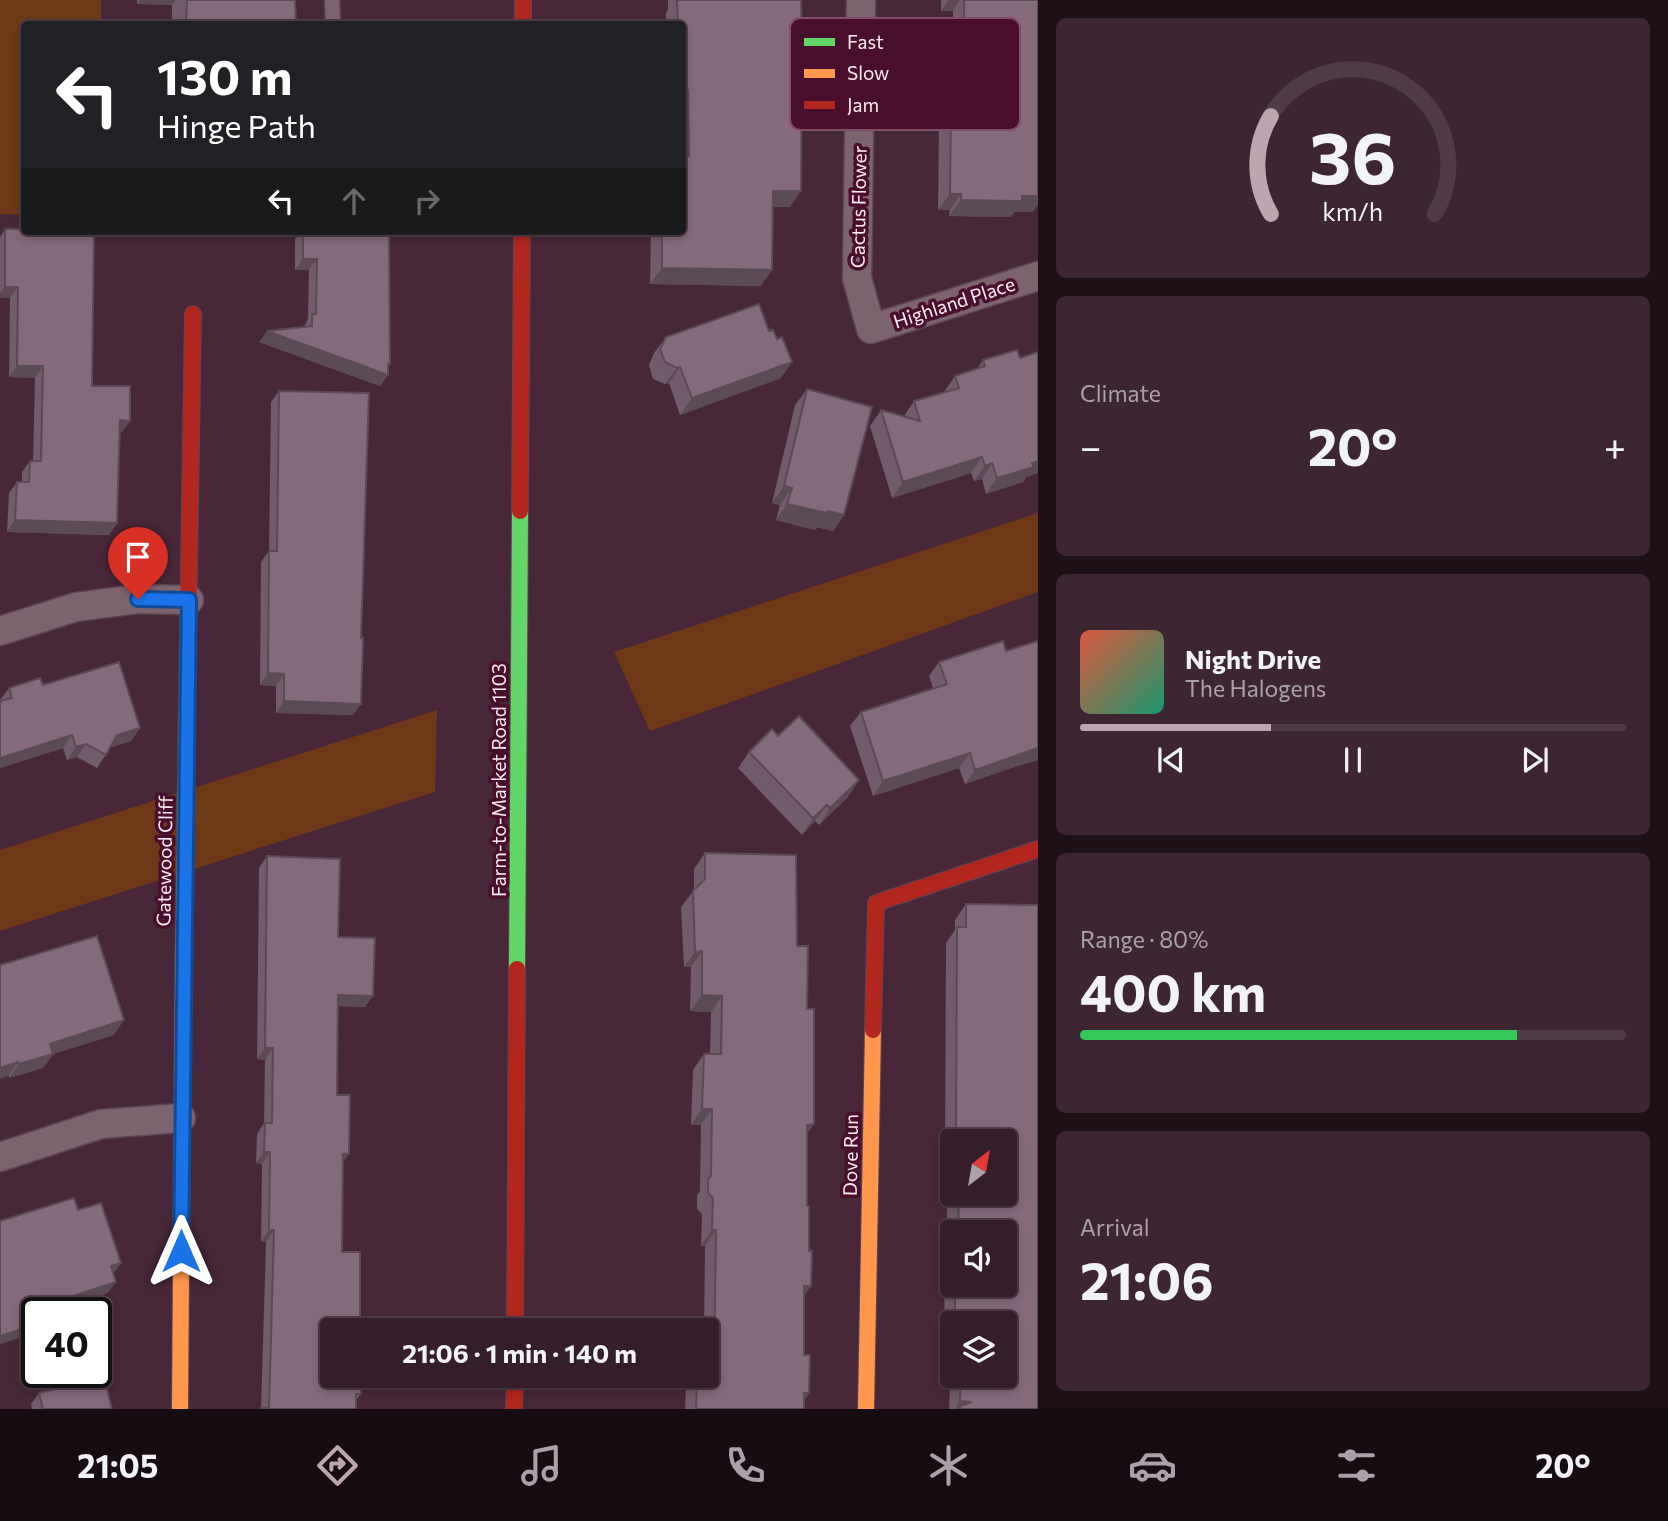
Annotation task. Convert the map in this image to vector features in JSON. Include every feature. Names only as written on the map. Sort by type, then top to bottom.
[{"type":"street","points":[[523,0],[523,21]]},
{"type":"street","name":"Cactus Flower","points":[[861,0],[861,18]]},
{"type":"street","name":"Cactus Flower","points":[[859,130],[856,278],[871,329]]},
{"type":"street","name":"Farm-to-Market Road 1103","points":[[515,1318],[522,235]]},
{"type":"street","name":"Highland Place","points":[[871,329],[1038,276]]},
{"type":"street","name":"Gatewood Cliff","points":[[180,1409],[181,1118],[193,314]]},
{"type":"street","points":[[0,631],[76,607],[138,599],[189,600]]},
{"type":"street","name":"Dove Run","points":[[866,1409],[876,903],[1038,849]]},
{"type":"street","points":[[0,1157],[101,1124],[181,1118]]},
{"type":"street","points":[[514,1409],[515,1388]]},
{"type":"lane","points":[[332,0],[333,21]]},
{"type":"shaded area","points":[[0,0],[101,0],[101,21],[21,21],[21,215],[0,214]]},
{"type":"shaded area","points":[[1038,513],[1038,592],[650,731],[614,652]]},
{"type":"shaded area","points":[[437,710],[435,792],[0,931],[0,850]]},
{"type":"building","points":[[187,0],[295,0],[296,21],[186,21]]},
{"type":"building","points":[[677,0],[801,0],[801,18],[790,18],[790,130],[801,130],[801,191],[773,191],[772,270],[662,268],[662,235],[686,235],[686,156],[689,156],[687,31],[686,21],[678,21]]},
{"type":"building","points":[[964,0],[1038,0],[1038,196],[1022,196],[1022,201],[961,200],[961,194],[950,194],[951,130],[1020,130],[1020,18],[964,18]]},
{"type":"building","points":[[5,229],[21,229],[21,235],[94,235],[92,386],[130,386],[130,421],[120,420],[117,523],[15,520],[17,482],[29,482],[30,461],[41,461],[43,366],[17,366],[18,287],[5,287]]},
{"type":"building","points":[[303,235],[389,235],[388,375],[267,331],[312,326],[312,314],[316,314],[317,259],[303,259]]},
{"type":"building","points":[[759,304],[769,331],[773,330],[777,339],[782,337],[792,362],[692,398],[680,367],[665,362],[660,349],[666,337]]},
{"type":"building","points":[[1017,350],[1020,358],[1038,352],[1038,461],[1032,463],[1034,467],[997,478],[992,463],[985,466],[982,457],[903,482],[881,410],[920,421],[914,401],[959,388],[955,376],[985,366],[983,360]]},
{"type":"building","points":[[807,389],[872,407],[844,515],[787,504],[792,488],[784,486]]},
{"type":"building","points":[[279,391],[369,393],[361,704],[284,701],[284,674],[268,673],[269,551],[277,551]]},
{"type":"building","points":[[1003,641],[1006,651],[1038,641],[1038,748],[975,770],[970,753],[883,781],[861,712],[947,684],[939,662]]},
{"type":"building","points":[[119,662],[140,728],[117,735],[106,755],[86,744],[76,747],[72,735],[0,758],[0,701],[12,698],[9,688],[40,678],[43,685]]},
{"type":"building","points":[[799,716],[859,780],[830,808],[827,805],[813,818],[749,752],[772,729],[778,736]]},
{"type":"building","points":[[705,853],[796,855],[797,946],[808,946],[807,1009],[814,1009],[814,1124],[807,1125],[811,1286],[804,1286],[804,1355],[810,1355],[809,1393],[804,1393],[804,1409],[696,1409],[697,1388],[719,1388],[719,1318],[715,1318],[716,1230],[712,1230],[713,1198],[708,1193],[708,1179],[711,1176],[712,1109],[702,1109],[704,1054],[721,1054],[722,996],[702,995],[702,951],[695,952],[693,891],[705,879]]},
{"type":"building","points":[[267,856],[340,859],[338,937],[375,938],[373,996],[338,995],[337,1095],[350,1095],[349,1154],[343,1154],[342,1252],[360,1252],[360,1318],[320,1318],[320,1388],[361,1388],[361,1394],[356,1394],[356,1409],[261,1409],[269,1408],[274,1230],[269,1230],[270,1152],[264,1152],[265,1123],[272,1123],[273,1048],[265,1048]]},
{"type":"building","points":[[966,904],[1038,905],[1038,1409],[960,1409],[960,1406],[972,1402],[960,1401],[961,1388],[1017,1388],[1017,1311],[955,1311],[955,1297],[1017,1297],[1017,1220],[959,1220],[958,1206],[1017,1206],[1017,1129],[956,1129],[957,927],[966,927]]},
{"type":"building","points":[[97,936],[124,1020],[50,1044],[53,1054],[0,1068],[0,965]]},
{"type":"building","points":[[74,1198],[78,1210],[101,1203],[121,1263],[111,1266],[116,1282],[70,1297],[21,1297],[21,1329],[0,1336],[0,1221]]},
{"type":"building","points":[[59,1388],[107,1388],[112,1409],[43,1409],[39,1393]]},
{"type":"traffic: fast","points":[[517,969],[520,511]]},
{"type":"traffic: fast","points":[[183,994],[188,630]]},
{"type":"traffic: slow","points":[[180,1409],[183,994]]},
{"type":"traffic: slow","points":[[866,1409],[873,1030]]},
{"type":"traffic: jam","points":[[523,0],[523,21]]},
{"type":"traffic: jam","points":[[520,511],[522,235]]},
{"type":"traffic: jam","points":[[188,630],[193,314]]},
{"type":"traffic: jam","points":[[873,1030],[876,903],[1038,849]]},
{"type":"traffic: jam","points":[[515,1318],[517,969]]},
{"type":"traffic: jam","points":[[514,1409],[515,1388]]},
{"type":"route","points":[[138,599],[189,600],[181,1251]]}]
